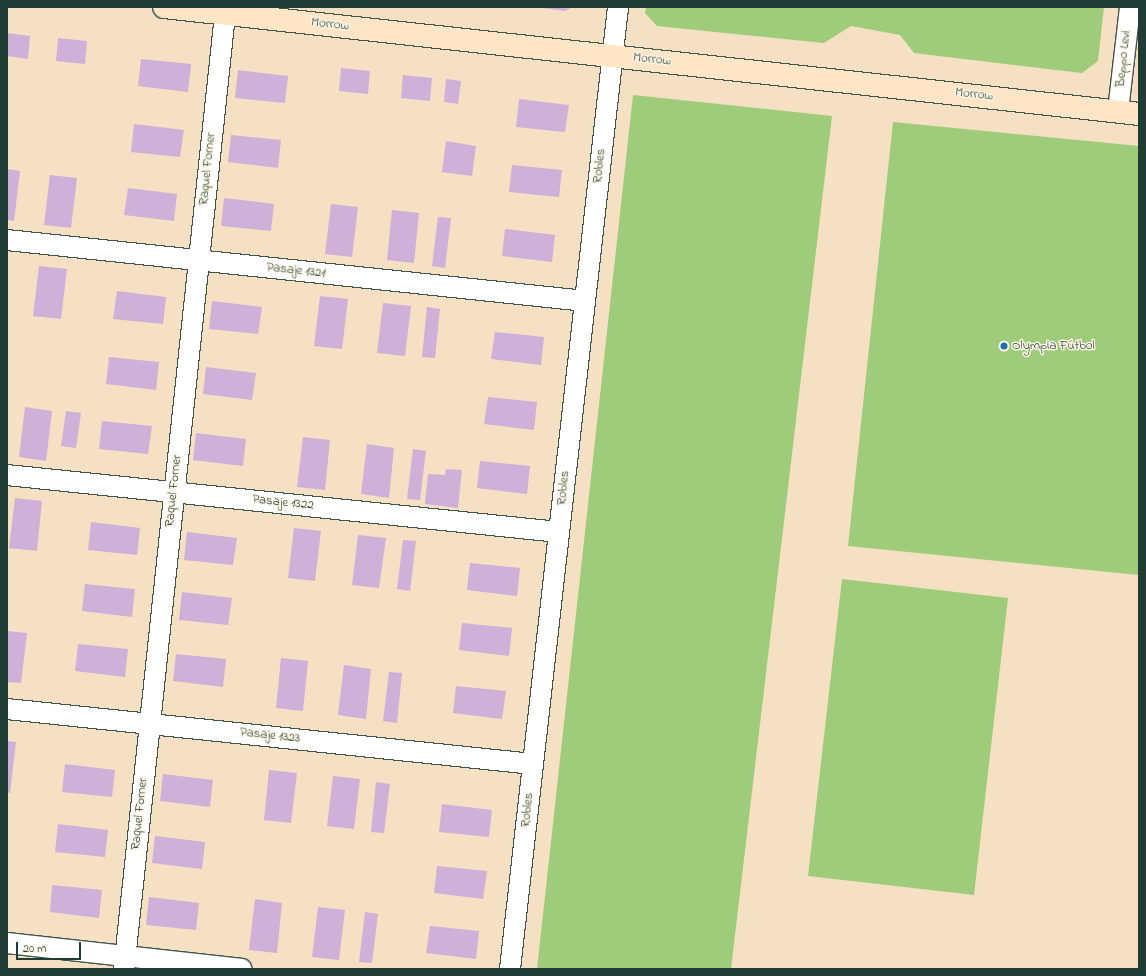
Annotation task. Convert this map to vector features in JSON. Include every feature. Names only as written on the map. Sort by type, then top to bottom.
[{"type":"street","name":"Morrow","points":[[164,7],[1129,112]]},
{"type":"street","name":"Robles","points":[[510,969],[618,7]]},
{"type":"street","name":"Beppo Levi","points":[[1129,112],[1130,7]]},
{"type":"street","name":"Raquel Forner","points":[[124,963],[225,14]]},
{"type":"street","name":"Pasaje 1321","points":[[7,240],[585,301]]},
{"type":"street","name":"Pasaje 1322","points":[[7,475],[559,532]]},
{"type":"street","name":"Pasaje 1323","points":[[7,709],[533,764]]},
{"type":"street","points":[[7,943],[124,963],[242,969]]},
{"type":"green space","points":[[646,7],[1104,7],[1098,61],[1082,73],[914,53],[900,35],[851,26],[824,43],[657,26],[645,13]]},
{"type":"green space","points":[[633,95],[832,116],[731,969],[537,969]]},
{"type":"green space","name":"Olympia Fútbol","points":[[893,122],[1139,146],[1139,575],[848,546]]},
{"type":"green space","points":[[842,579],[1008,598],[974,895],[808,876]]},
{"type":"building","points":[[535,7],[572,7],[565,11]]},
{"type":"building","points":[[7,33],[30,36],[28,59],[7,56]]},
{"type":"building","points":[[58,38],[87,41],[85,64],[56,61]]},
{"type":"building","points":[[141,59],[191,64],[188,92],[138,86]]},
{"type":"building","points":[[341,68],[370,71],[368,94],[339,91]]},
{"type":"building","points":[[238,70],[288,76],[285,103],[235,98]]},
{"type":"building","points":[[403,75],[432,78],[430,101],[401,98]]},
{"type":"building","points":[[446,79],[461,81],[458,104],[444,102]]},
{"type":"building","points":[[519,99],[569,105],[565,132],[516,127]]},
{"type":"building","points":[[134,124],[184,130],[180,157],[131,152]]},
{"type":"building","points":[[231,135],[281,140],[278,168],[228,162]]},
{"type":"building","points":[[446,141],[476,146],[472,176],[442,172]]},
{"type":"building","points":[[512,165],[562,170],[559,197],[509,192]]},
{"type":"building","points":[[7,169],[20,171],[14,221],[7,220]]},
{"type":"building","points":[[50,175],[77,178],[71,228],[44,225]]},
{"type":"building","points":[[128,188],[177,194],[174,221],[124,215]]},
{"type":"building","points":[[224,198],[274,204],[271,231],[221,226]]},
{"type":"building","points":[[331,204],[358,207],[352,257],[325,254]]},
{"type":"building","points":[[392,210],[419,213],[414,263],[387,260]]},
{"type":"building","points":[[438,217],[451,218],[445,268],[432,266]]},
{"type":"building","points":[[505,229],[555,235],[552,262],[502,256]]},
{"type":"building","points":[[39,266],[67,269],[61,319],[33,316]]},
{"type":"building","points":[[117,291],[166,297],[163,324],[113,319]]},
{"type":"building","points":[[320,296],[348,299],[342,349],[314,346]]},
{"type":"building","points":[[212,301],[262,307],[258,334],[209,329]]},
{"type":"building","points":[[383,303],[411,306],[405,356],[377,353]]},
{"type":"building","points":[[427,307],[440,309],[435,358],[422,357]]},
{"type":"building","points":[[495,332],[544,337],[541,365],[491,359]]},
{"type":"building","points":[[109,357],[159,362],[156,390],[106,384]]},
{"type":"building","points":[[206,367],[256,373],[252,400],[203,394]]},
{"type":"building","points":[[488,397],[537,402],[534,430],[484,424]]},
{"type":"building","points":[[25,407],[52,411],[46,461],[19,457]]},
{"type":"building","points":[[66,411],[81,413],[76,448],[61,446]]},
{"type":"building","points":[[102,421],[152,426],[148,454],[99,449]]},
{"type":"building","points":[[196,433],[246,439],[243,466],[193,460]]},
{"type":"building","points":[[303,437],[330,440],[325,490],[297,487]]},
{"type":"building","points":[[367,444],[394,448],[389,498],[361,494]]},
{"type":"building","points":[[413,449],[426,451],[420,500],[407,499]]},
{"type":"building","points":[[480,461],[530,466],[527,494],[477,488]]},
{"type":"building","points":[[446,469],[462,470],[458,508],[425,504],[428,474],[445,475]]},
{"type":"building","points":[[15,498],[42,501],[37,551],[9,548]]},
{"type":"building","points":[[91,522],[140,528],[137,555],[88,550]]},
{"type":"building","points":[[294,528],[321,531],[315,581],[288,578]]},
{"type":"building","points":[[187,532],[237,538],[233,565],[184,560]]},
{"type":"building","points":[[358,535],[386,538],[379,588],[352,585]]},
{"type":"building","points":[[403,540],[416,541],[410,591],[397,589]]},
{"type":"building","points":[[470,563],[520,568],[517,596],[467,590]]},
{"type":"building","points":[[85,584],[135,589],[132,617],[82,611]]},
{"type":"building","points":[[182,592],[232,598],[228,625],[179,620]]},
{"type":"building","points":[[462,623],[512,628],[509,656],[459,650]]},
{"type":"building","points":[[7,631],[27,633],[21,683],[7,682]]},
{"type":"building","points":[[78,644],[128,649],[125,677],[75,671]]},
{"type":"building","points":[[176,654],[226,659],[223,687],[173,681]]},
{"type":"building","points":[[281,658],[308,661],[303,711],[276,708]]},
{"type":"building","points":[[344,665],[371,669],[366,719],[338,715]]},
{"type":"building","points":[[389,672],[402,673],[397,723],[383,721]]},
{"type":"building","points":[[456,686],[506,691],[502,719],[453,713]]},
{"type":"building","points":[[7,741],[16,742],[10,793],[7,792]]},
{"type":"building","points":[[65,764],[115,770],[112,797],[62,792]]},
{"type":"building","points":[[269,770],[297,773],[291,823],[264,820]]},
{"type":"building","points":[[163,774],[213,780],[210,807],[160,801]]},
{"type":"building","points":[[333,776],[360,779],[354,829],[327,826]]},
{"type":"building","points":[[376,782],[390,784],[384,833],[371,832]]},
{"type":"building","points":[[442,804],[492,810],[489,837],[439,832]]},
{"type":"building","points":[[58,824],[108,830],[105,857],[55,852]]},
{"type":"building","points":[[155,836],[205,842],[202,869],[152,863]]},
{"type":"building","points":[[437,866],[487,871],[483,899],[434,893]]},
{"type":"building","points":[[52,885],[102,890],[99,918],[50,912]]},
{"type":"building","points":[[149,897],[199,903],[196,930],[146,925]]},
{"type":"building","points":[[255,899],[282,903],[277,953],[249,950]]},
{"type":"building","points":[[318,907],[345,910],[339,960],[312,957]]},
{"type":"building","points":[[365,912],[378,914],[372,963],[359,962]]},
{"type":"building","points":[[430,926],[479,931],[476,959],[426,953]]},
{"type":"place","name":"Olympia Fútbol","points":[[1004,346]]}]
